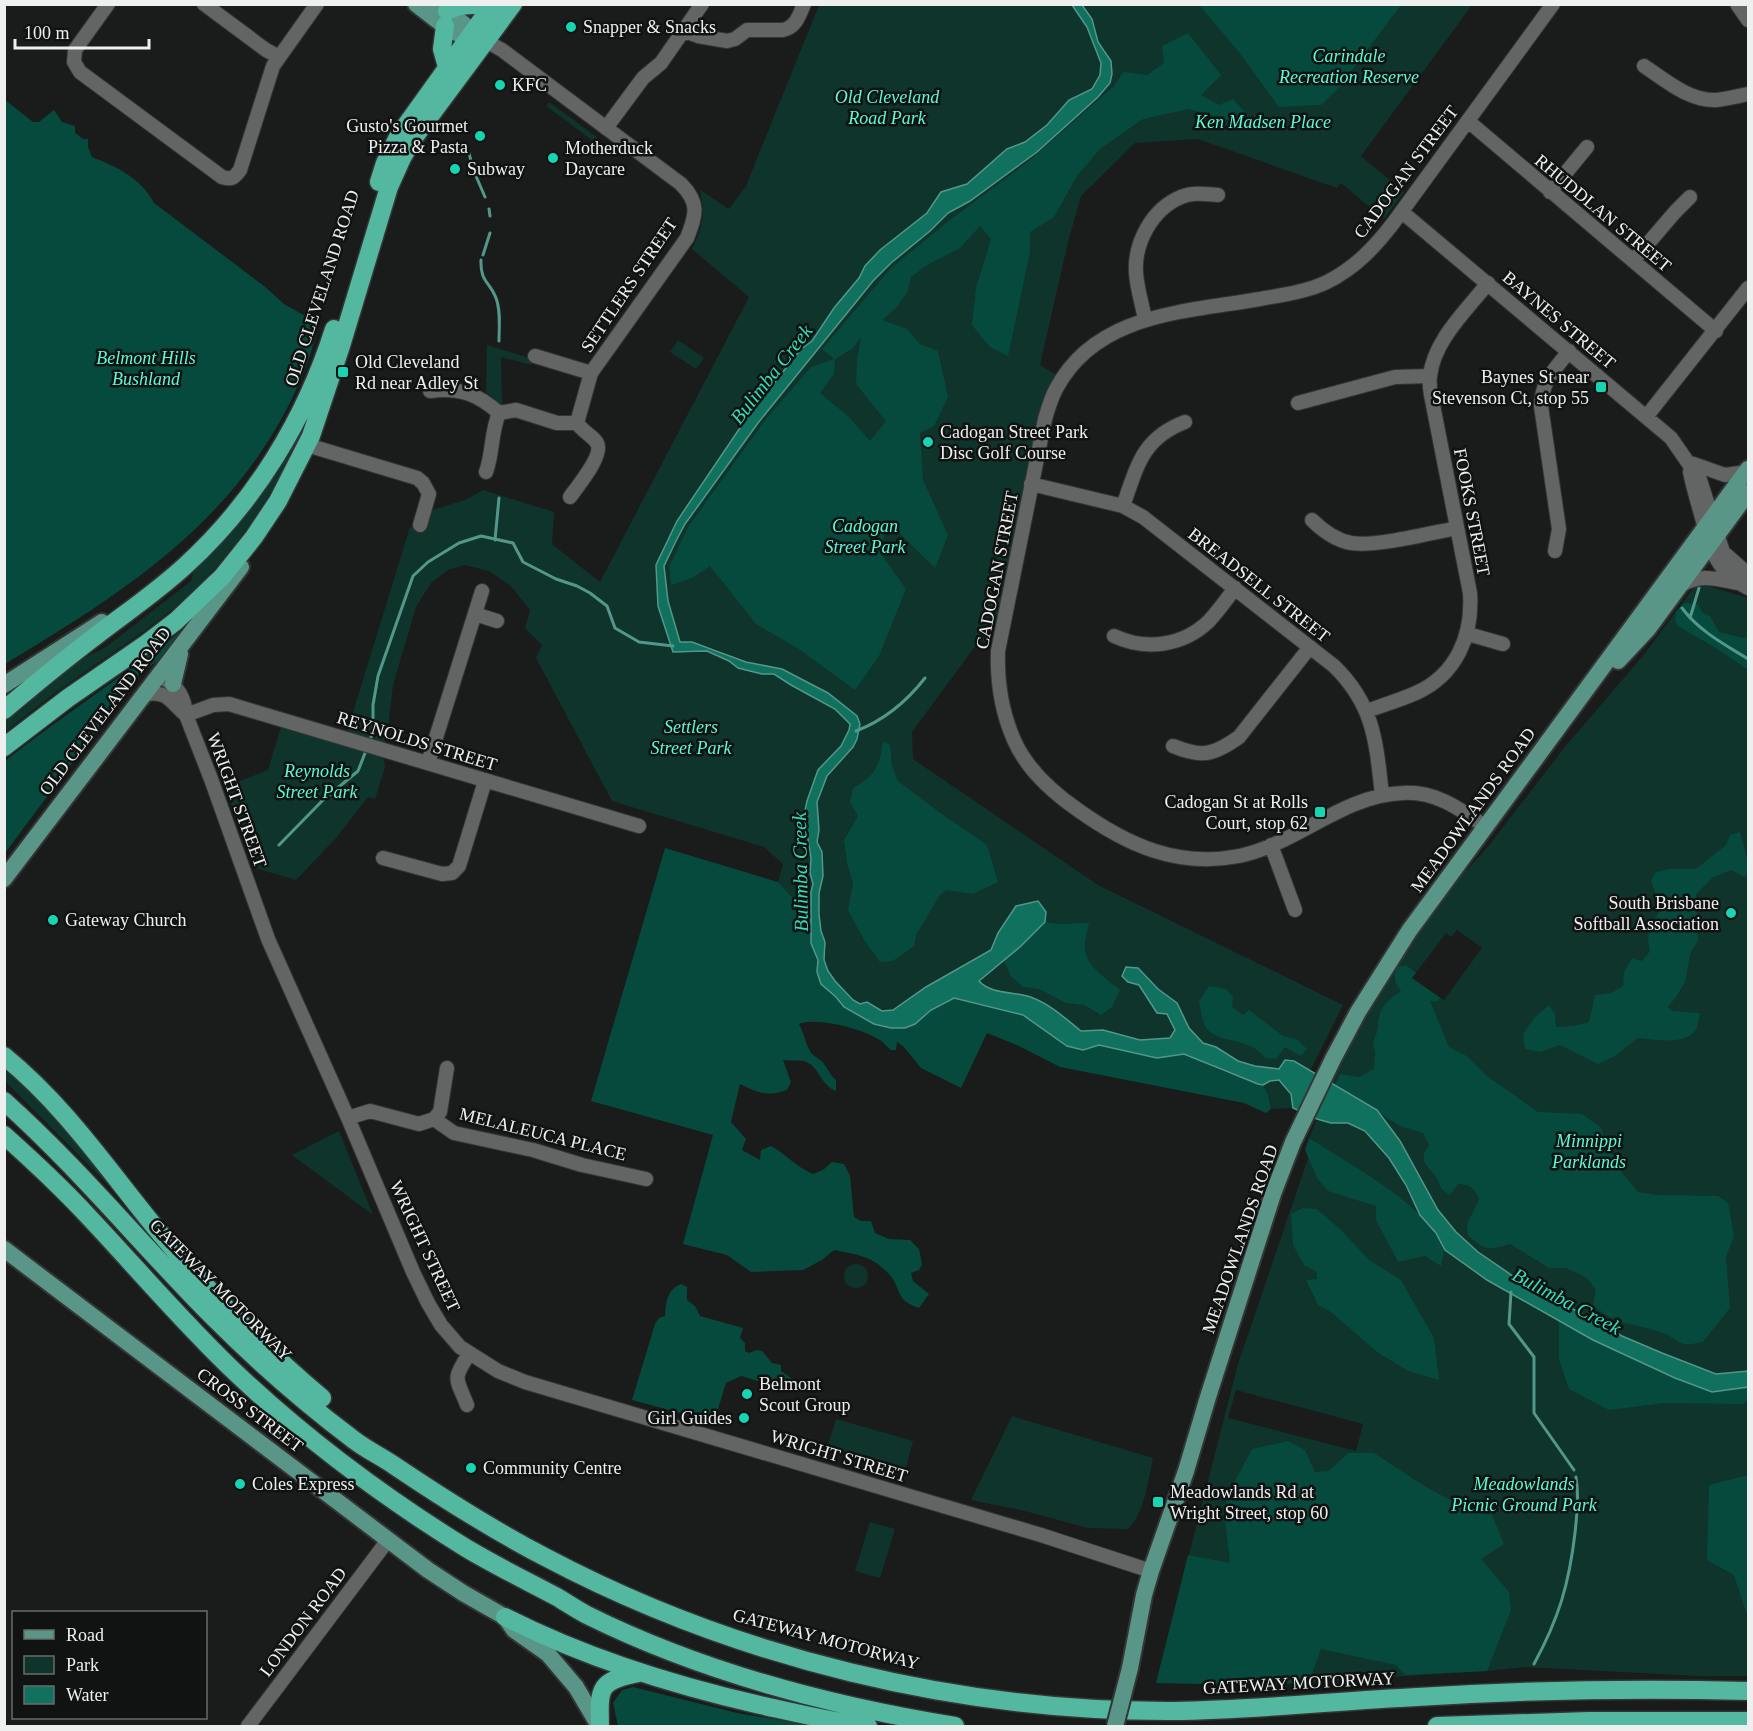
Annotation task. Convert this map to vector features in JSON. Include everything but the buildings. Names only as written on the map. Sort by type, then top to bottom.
[{"type":"highway","points":[[447,67],[442,49],[443,14],[459,6],[485,4]]},
{"type":"highway","name":"OLD CLEVELAND ROAD","points":[[4,747],[59,704],[176,621],[222,577],[254,537],[278,501],[307,445],[332,374],[393,176],[476,37],[493,4]]},
{"type":"highway","name":"OLD CLEVELAND ROAD","points":[[4,710],[67,658],[171,579],[211,541],[264,474],[288,436],[306,401],[327,351],[385,164],[408,122],[447,67],[513,4]]},
{"type":"highway","points":[[4,1056],[31,1080],[80,1131],[164,1239],[208,1288],[282,1363],[336,1411],[380,1445],[390,1462]]},
{"type":"highway","name":"GATEWAY MOTORWAY","points":[[4,1101],[66,1160],[241,1344],[348,1435],[456,1506],[538,1554],[649,1605],[724,1634],[791,1656],[921,1687],[1038,1704],[1172,1711],[1542,1691],[1749,1691]]},
{"type":"highway","points":[[4,1135],[79,1206],[182,1319],[253,1389],[348,1468],[436,1529],[585,1614],[665,1648],[726,1671],[788,1690],[860,1709],[955,1726]]},
{"type":"highway","points":[[505,1617],[557,1642],[639,1673],[754,1704],[868,1726]]},
{"type":"highway","points":[[599,1726],[599,1699],[606,1686],[615,1678],[639,1673]]},
{"type":"highway","points":[[890,1726],[915,1720]]},
{"type":"highway","points":[[1437,1726],[1589,1721],[1749,1721]]},
{"type":"main road","points":[[416,4],[443,14],[476,37]]},
{"type":"main road","name":"MEADOWLANDS ROAD","points":[[1563,721],[1648,629],[1679,586],[1748,471]]},
{"type":"main road","name":"MEADOWLANDS ROAD","points":[[1115,1726],[1151,1571],[1186,1472],[1273,1194],[1293,1142],[1333,1059],[1358,1012],[1409,931],[1563,721],[1711,533],[1749,493]]},
{"type":"main road","name":"OLD CLEVELAND ROAD","points":[[4,879],[125,717],[146,694],[165,681],[180,657],[180,648],[252,552],[254,537]]},
{"type":"main road","name":"OLD CLEVELAND ROAD","points":[[4,685],[108,617],[119,619]]},
{"type":"main road","points":[[4,864],[136,688],[149,679],[165,681]]},
{"type":"main road","name":"CROSS STREET","points":[[4,1249],[388,1540],[463,1593],[505,1617],[514,1630],[548,1654],[567,1674],[599,1726]]},
{"type":"street","points":[[108,4],[75,50],[74,62],[80,72],[222,177],[230,179],[235,178],[240,170],[273,66],[317,4]]},
{"type":"street","points":[[204,4],[279,57]]},
{"type":"street","points":[[476,37],[502,50],[606,128],[643,78],[661,63],[702,4]]},
{"type":"street","points":[[684,31],[727,41],[735,39],[747,30],[783,30],[795,23],[804,4]]},
{"type":"street","name":"CADOGAN STREET","points":[[1486,827],[1455,805],[1431,795],[1406,792],[1361,801],[1256,852],[1220,859],[1198,859],[1155,852],[1131,844],[1086,816],[1052,790],[1026,760],[1014,740],[1006,716],[998,671],[999,645],[1045,419],[1055,390],[1073,363],[1096,343],[1119,329],[1145,319],[1299,292],[1326,282],[1355,265],[1374,248],[1402,212],[1553,4]]},
{"type":"street","points":[[1737,4],[1749,20]]},
{"type":"street","points":[[1644,66],[1684,92],[1702,99],[1717,100],[1749,94]]},
{"type":"street","name":"RHUDDLAN STREET","points":[[1468,121],[1716,331]]},
{"type":"street","name":"SETTLERS STREET","points":[[577,423],[591,373],[687,238],[695,217],[694,202],[689,191],[606,128]]},
{"type":"street","points":[[1550,192],[1587,147]]},
{"type":"street","points":[[1145,319],[1136,274],[1140,243],[1147,228],[1168,204],[1182,196],[1199,193],[1218,195]]},
{"type":"street","points":[[1633,261],[1690,197]]},
{"type":"street","name":"BAYNES STREET","points":[[1402,212],[1671,438],[1688,462],[1711,533]]},
{"type":"street","name":"FOOKS STREET","points":[[1367,711],[1430,686],[1452,664],[1468,634],[1471,622],[1470,593],[1431,395],[1430,376],[1435,357],[1445,338],[1488,284]]},
{"type":"street","points":[[1646,417],[1749,288]]},
{"type":"street","points":[[1555,551],[1558,529],[1541,406],[1542,391],[1546,380],[1569,351]]},
{"type":"street","points":[[535,356],[591,373]]},
{"type":"street","points":[[1298,403],[1395,377],[1430,376]]},
{"type":"street","points":[[430,391],[448,389],[482,398],[500,413]]},
{"type":"street","points":[[500,413],[516,410],[557,423],[577,423],[583,432],[597,442],[599,451],[595,461],[570,497]]},
{"type":"street","points":[[486,472],[492,456],[495,423],[500,413]]},
{"type":"street","points":[[1123,506],[1145,449],[1169,428],[1185,422]]},
{"type":"street","points":[[307,445],[417,478],[429,494],[420,525]]},
{"type":"street","points":[[1688,462],[1725,475],[1748,471]]},
{"type":"street","name":"BREADSELL STREET","points":[[1031,484],[1123,506],[1157,527],[1310,647],[1348,680],[1367,711],[1376,748],[1382,795]]},
{"type":"street","points":[[1312,520],[1324,532],[1339,540],[1353,543],[1369,543],[1457,528]]},
{"type":"street","points":[[1711,533],[1720,564],[1746,582]]},
{"type":"street","points":[[1679,586],[1700,577],[1746,582]]},
{"type":"street","points":[[1114,636],[1128,643],[1150,645],[1169,643],[1183,638],[1198,630],[1209,620],[1235,588]]},
{"type":"street","points":[[428,763],[482,591]]},
{"type":"street","points":[[475,614],[497,621]]},
{"type":"street","points":[[1468,634],[1503,644]]},
{"type":"street","points":[[1173,746],[1198,754],[1214,753],[1226,747],[1239,736],[1310,647]]},
{"type":"street","name":"WRIGHT STREET","points":[[165,681],[185,704],[186,715],[268,939],[423,1293],[441,1326],[460,1347],[498,1371],[525,1382],[1041,1535],[1151,1571]]},
{"type":"street","name":"WRIGHT STREET","points":[[146,694],[158,693],[166,696],[186,715]]},
{"type":"street","name":"REYNOLDS STREET","points":[[186,715],[213,705],[229,704],[639,826]]},
{"type":"street","points":[[383,858],[442,874],[452,873],[459,866],[485,781]]},
{"type":"street","points":[[1271,845],[1295,910]]},
{"type":"street","points":[[348,1118],[370,1111],[419,1124],[434,1119],[440,1112],[447,1068]]},
{"type":"street","name":"MELALEUCA PLACE","points":[[434,1119],[454,1133],[533,1150],[582,1165],[646,1179]]},
{"type":"street","points":[[467,1405],[457,1379],[457,1372],[469,1354]]},
{"type":"street","name":"LONDON ROAD","points":[[248,1726],[388,1540]]},
{"type":"green space","points":[[819,5],[1072,5],[1087,27],[1101,63],[1100,75],[1092,89],[1069,100],[1047,125],[1025,142],[1007,149],[967,184],[941,192],[927,213],[865,266],[859,278],[834,308],[812,341],[801,349],[767,390],[728,444],[677,521],[656,565],[658,606],[668,637],[687,653],[707,651],[729,661],[738,668],[762,674],[774,673],[835,709],[850,724],[841,746],[818,770],[810,873],[812,918],[778,882],[783,864],[764,847],[612,801],[536,658],[542,645],[525,628],[530,610],[511,586],[489,571],[465,565],[448,570],[431,583],[416,607],[393,685],[387,736],[382,749],[385,767],[375,799],[368,797],[336,838],[296,880],[255,868],[225,787],[268,770],[283,720],[345,738],[410,527],[426,531],[432,510],[465,500],[483,490],[554,512],[552,544],[600,582],[749,297],[692,249],[702,221],[700,190],[729,209],[746,186]]},
{"type":"green space","name":"Cadogan Street Park","points":[[1082,5],[1472,5],[1361,156],[1404,192],[1384,219],[1341,183],[1337,188],[1198,139],[1135,143],[1081,196],[1040,365],[1062,379],[1055,390],[999,645],[979,641],[912,732],[913,759],[1098,885],[1343,1005],[1310,1071],[1285,1060],[1280,1069],[1238,1061],[1216,1047],[1203,1043],[1189,1028],[1170,1038],[1140,1040],[1103,1030],[1081,1031],[1061,1014],[985,987],[979,981],[888,1010],[880,1009],[867,1002],[860,1004],[853,1000],[835,981],[824,960],[826,950],[821,931],[819,893],[823,876],[822,852],[817,842],[819,830],[817,802],[827,776],[853,747],[857,716],[773,666],[749,662],[704,645],[680,642],[668,601],[664,566],[685,524],[758,423],[873,281],[948,213],[970,201],[1025,161],[1098,97],[1105,50],[1098,42],[1092,19]]},
{"type":"green space","name":"Carindale Recreation Reserve","points":[[1199,5],[1401,5],[1337,90],[1321,105],[1279,107],[1239,52]]},
{"type":"green space","points":[[1188,33],[1221,75],[1201,95],[1219,105],[1233,99],[1250,118],[1228,120],[1189,109],[1143,119],[1100,149],[1077,176],[1054,217],[1030,232],[1030,252],[1008,356],[990,347],[972,325],[976,288],[991,239],[980,226],[960,248],[927,265],[911,277],[907,293],[896,308],[882,320],[907,329],[920,344],[938,351],[948,397],[934,426],[920,433],[923,480],[948,535],[935,568],[889,523],[879,551],[906,589],[879,656],[855,690],[799,649],[756,624],[710,566],[692,578],[671,585],[669,567],[688,527],[766,419],[811,367],[834,359],[822,349],[891,268],[1029,161],[1114,86],[1123,72],[1147,75],[1164,63],[1162,46]],"holes":[[[861,337],[856,384],[886,421],[870,441],[849,417],[820,393],[834,374],[835,359],[852,349]]]},
{"type":"green space","name":"Belmont Hills Bushland","points":[[5,100],[33,122],[39,122],[54,110],[62,122],[75,126],[75,133],[83,139],[88,139],[92,157],[119,169],[135,180],[149,194],[154,203],[264,286],[284,304],[307,317],[316,325],[317,330],[303,374],[278,424],[249,469],[216,508],[179,544],[139,576],[52,636],[5,664]]},
{"type":"green space","points":[[549,102],[598,138],[585,158],[581,155],[592,140],[546,106]]},
{"type":"green space","points":[[678,340],[704,358],[696,369],[670,352]]},
{"type":"green space","points":[[487,345],[533,359],[531,365],[501,357],[502,405],[486,392]]},
{"type":"green space","points":[[297,435],[286,465],[255,517],[216,567],[186,597],[141,634],[57,692],[5,732],[4,720],[72,664],[106,647],[191,581],[195,567]]},
{"type":"green space","points":[[1701,584],[1748,598],[1748,1676],[1698,1676],[1525,1667],[1262,1685],[1156,1683],[1238,1364],[1314,1141],[1309,1138],[1318,1120],[1322,1100],[1393,971],[1449,889],[1487,848],[1564,748],[1642,657],[1696,585]],"holes":[[[1457,930],[1482,948],[1444,1000],[1412,978],[1446,933],[1451,937]],[[1236,1390],[1363,1424],[1356,1451],[1228,1418]]]},
{"type":"green space","points":[[1684,603],[1698,604],[1703,613],[1710,616],[1719,632],[1743,638],[1748,637],[1748,670],[1678,626],[1675,621],[1676,612]]},
{"type":"green space","points":[[189,625],[164,656],[140,673],[131,684],[5,853],[5,761]]},
{"type":"green space","points":[[883,741],[890,745],[892,766],[898,781],[987,845],[998,882],[973,894],[946,890],[940,895],[916,935],[914,946],[893,961],[880,962],[864,940],[848,910],[853,883],[844,840],[858,816],[850,802],[853,788],[867,779],[875,769]]},
{"type":"green space","points":[[1740,832],[1748,862],[1748,873],[1744,877],[1731,870],[1712,878],[1696,894],[1698,940],[1690,955],[1685,982],[1668,1007],[1672,1011],[1700,1013],[1693,1033],[1679,1040],[1638,1038],[1615,1056],[1598,1064],[1560,1045],[1540,1052],[1525,1049],[1523,1034],[1534,1018],[1549,1005],[1555,1014],[1556,1027],[1589,1022],[1595,995],[1611,993],[1623,986],[1624,972],[1632,958],[1642,961],[1650,951],[1649,933],[1661,909],[1651,881],[1656,872],[1670,869],[1696,869],[1726,845],[1730,835]]},
{"type":"green space","points":[[665,848],[778,882],[812,918],[811,943],[818,960],[817,972],[821,984],[844,1007],[874,1024],[905,1028],[915,1024],[931,1010],[954,998],[1023,1015],[1067,1046],[1083,1050],[1099,1045],[1157,1058],[1184,1054],[1263,1085],[1268,1094],[1271,1109],[1266,1113],[1244,1103],[1060,1067],[987,1033],[961,1088],[921,1068],[897,1042],[896,1050],[891,1050],[869,1034],[838,1025],[806,1022],[799,1024],[808,1048],[823,1062],[836,1080],[836,1091],[826,1084],[809,1063],[804,1061],[783,1060],[791,1082],[787,1090],[763,1093],[740,1084],[731,1122],[746,1139],[742,1150],[760,1160],[761,1150],[771,1146],[813,1174],[823,1170],[832,1162],[844,1164],[850,1176],[854,1217],[861,1221],[871,1221],[875,1233],[889,1239],[910,1240],[919,1249],[922,1264],[919,1270],[911,1273],[913,1281],[929,1294],[919,1308],[911,1305],[902,1297],[893,1279],[882,1268],[870,1259],[850,1253],[834,1250],[822,1260],[803,1270],[751,1272],[727,1255],[683,1244],[713,1135],[591,1101]]},
{"type":"green space","points":[[1045,922],[1089,923],[1085,940],[1088,959],[1097,971],[1120,990],[1112,1007],[1101,1015],[1084,1005],[1066,1003],[1039,989],[1023,987],[1011,976],[1004,961]]},
{"type":"green space","name":"Minnippi Parklands","points":[[1406,965],[1416,973],[1412,978],[1440,998],[1437,1001],[1430,1001],[1449,1047],[1467,1056],[1487,1076],[1538,1112],[1582,1114],[1600,1127],[1622,1173],[1638,1192],[1657,1195],[1718,1196],[1728,1203],[1734,1236],[1726,1257],[1730,1308],[1703,1342],[1684,1344],[1663,1333],[1609,1317],[1593,1305],[1596,1290],[1587,1278],[1566,1268],[1549,1268],[1510,1244],[1487,1248],[1478,1244],[1468,1235],[1467,1224],[1479,1199],[1474,1189],[1458,1184],[1450,1195],[1442,1190],[1436,1177],[1424,1162],[1424,1153],[1429,1145],[1423,1133],[1400,1126],[1335,1085],[1340,1074],[1359,1077],[1374,1069],[1373,1042],[1380,1013],[1386,1003],[1401,991],[1396,983],[1395,974],[1397,967]]},
{"type":"green space","points":[[1209,986],[1226,989],[1233,997],[1232,1007],[1243,1015],[1249,1010],[1283,1036],[1298,1040],[1307,1049],[1301,1056],[1285,1047],[1276,1059],[1265,1058],[1252,1047],[1210,1032],[1204,1022],[1199,1001]]},
{"type":"green space","points":[[5,1069],[62,1126],[113,1190],[5,1081]]},
{"type":"green space","points":[[1279,1080],[1291,1094],[1293,1108],[1271,1109],[1268,1094],[1263,1085]]},
{"type":"green space","points":[[339,1131],[373,1215],[292,1155]]},
{"type":"green space","points":[[1309,1138],[1385,1186],[1421,1216],[1435,1232],[1443,1248],[1441,1266],[1425,1256],[1398,1262],[1376,1220],[1376,1206],[1328,1191],[1317,1178],[1305,1150]]},
{"type":"green space","points":[[1303,1208],[1317,1209],[1341,1230],[1369,1260],[1401,1280],[1434,1338],[1439,1380],[1408,1371],[1377,1352],[1331,1312],[1318,1305],[1306,1280],[1317,1279],[1317,1272],[1304,1265],[1293,1245],[1291,1214]]},
{"type":"green space","points":[[856,1264],[861,1265],[867,1271],[867,1281],[861,1287],[856,1288],[851,1287],[845,1281],[844,1276],[845,1271],[851,1265]]},
{"type":"green space","points":[[681,1284],[687,1287],[687,1300],[695,1306],[700,1316],[743,1328],[740,1338],[745,1343],[745,1351],[749,1353],[762,1351],[772,1363],[781,1365],[781,1371],[791,1378],[798,1388],[795,1392],[741,1376],[726,1383],[714,1422],[632,1400],[655,1324],[659,1318],[665,1316],[670,1293]]},
{"type":"green space","points":[[1559,1321],[1593,1340],[1711,1392],[1748,1387],[1748,1401],[1742,1404],[1664,1403],[1609,1410],[1569,1389],[1559,1359]]},
{"type":"green space","points":[[1012,1416],[1153,1458],[1142,1505],[1128,1529],[1088,1528],[1021,1510],[971,1500]]},
{"type":"green space","points":[[836,1419],[913,1441],[906,1468],[828,1446]]},
{"type":"green space","points":[[1288,1441],[1305,1450],[1315,1472],[1329,1471],[1348,1453],[1374,1453],[1426,1487],[1471,1511],[1492,1515],[1504,1544],[1481,1559],[1509,1592],[1511,1610],[1487,1671],[1405,1675],[1396,1665],[1321,1649],[1309,1682],[1262,1685],[1156,1683],[1188,1555],[1230,1563],[1225,1520],[1227,1496],[1252,1449]]},
{"type":"green space","points":[[1748,1475],[1748,1618],[1734,1575],[1707,1560],[1709,1485]]},
{"type":"green space","points":[[870,1522],[895,1529],[880,1578],[855,1571]]},
{"type":"green space","points":[[633,1687],[737,1713],[817,1726],[618,1726],[613,1703],[622,1690]]},
{"type":"water","points":[[1072,5],[1082,5],[1092,19],[1098,42],[1111,61],[1110,83],[1098,97],[1037,152],[970,201],[948,213],[873,281],[758,423],[685,524],[664,566],[668,601],[680,642],[692,642],[746,662],[782,669],[828,693],[857,716],[860,724],[857,739],[853,747],[827,776],[817,802],[819,830],[817,842],[822,852],[823,876],[819,893],[819,914],[825,942],[824,960],[828,971],[853,1000],[860,1004],[867,1002],[882,1011],[893,1010],[926,987],[991,950],[998,933],[1016,906],[1038,901],[1046,912],[1045,922],[1021,946],[979,981],[984,985],[997,991],[1027,996],[1040,1001],[1081,1031],[1103,1030],[1140,1040],[1170,1038],[1175,1030],[1167,1014],[1157,1013],[1139,985],[1128,982],[1122,976],[1126,967],[1138,968],[1158,989],[1177,1003],[1189,1028],[1203,1043],[1216,1047],[1238,1061],[1255,1066],[1279,1069],[1285,1060],[1294,1061],[1377,1110],[1400,1141],[1438,1210],[1456,1232],[1478,1252],[1513,1276],[1622,1336],[1716,1374],[1748,1371],[1748,1387],[1712,1392],[1675,1378],[1593,1340],[1487,1280],[1445,1250],[1436,1233],[1420,1215],[1406,1185],[1389,1158],[1365,1131],[1348,1123],[1331,1123],[1317,1119],[1293,1108],[1291,1094],[1279,1080],[1263,1085],[1258,1084],[1184,1054],[1157,1058],[1099,1045],[1083,1050],[1067,1046],[1023,1015],[954,998],[931,1010],[915,1024],[905,1028],[891,1028],[874,1024],[844,1007],[821,984],[817,972],[818,960],[811,943],[813,884],[804,815],[818,770],[841,746],[850,724],[835,709],[774,674],[762,674],[738,668],[729,661],[707,651],[673,652],[658,606],[656,565],[677,521],[748,416],[801,349],[812,341],[834,308],[859,278],[865,266],[880,250],[927,213],[941,192],[967,184],[1007,149],[1025,142],[1047,125],[1069,100],[1092,89],[1100,75],[1101,63],[1087,27]]},
{"type":"waterway","points":[[469,153],[485,197]]},
{"type":"waterway","points":[[489,209],[490,216]]},
{"type":"waterway","points":[[483,255],[490,233]]},
{"type":"waterway","points":[[481,260],[482,273],[498,303],[499,341]]},
{"type":"waterway","points":[[495,540],[499,498]]},
{"type":"waterway","points":[[369,742],[373,732],[373,705],[378,676],[413,576],[428,562],[459,543],[481,536],[513,543],[523,562],[590,593],[607,606],[615,628],[639,642],[673,646]]},
{"type":"waterway","points":[[1690,618],[1699,588]]},
{"type":"waterway","points":[[1682,608],[1704,630],[1748,659]]},
{"type":"waterway","points":[[856,731],[867,727],[895,709],[925,678]]},
{"type":"waterway","points":[[279,845],[322,801],[358,771],[367,748]]},
{"type":"waterway","name":"Bulimba Creek","points":[[1511,1292],[1509,1324],[1534,1357],[1534,1413],[1574,1470]]},
{"type":"waterway","points":[[1534,1664],[1550,1631],[1566,1585],[1573,1551],[1578,1498],[1576,1477]]},
{"type":"place","name":"Snapper & Snacks","points":[[571,27]]},
{"type":"place","name":"KFC","points":[[500,85]]},
{"type":"place","name":"Gusto's Gourmet Pizza & Pasta","points":[[480,136]]},
{"type":"place","name":"Motherduck Daycare","points":[[553,158]]},
{"type":"place","name":"Subway","points":[[455,169]]},
{"type":"place","name":"Old Cleveland Rd near Adley St","points":[[343,372]]},
{"type":"place","name":"Baynes St near Stevenson Ct, stop 55","points":[[1601,387]]},
{"type":"place","name":"Cadogan Street Park Disc Golf Course","points":[[928,442]]},
{"type":"place","name":"Cadogan St at Rolls Court, stop 62","points":[[1320,812]]},
{"type":"place","name":"South Brisbane Softball Association","points":[[1731,913]]},
{"type":"place","name":"Gateway Church","points":[[53,920]]},
{"type":"place","name":"Belmont Scout Group","points":[[747,1394]]},
{"type":"place","name":"Girl Guides","points":[[744,1418]]},
{"type":"place","name":"Community Centre","points":[[471,1468]]},
{"type":"place","name":"Coles Express","points":[[240,1484]]},
{"type":"place","name":"Meadowlands Rd at Wright Street, stop 60","points":[[1158,1502]]},
{"type":"park label","name":"Old Cleveland Road Park","points":[[887,107]]},
{"type":"park label","name":"Ken Madsen Place","points":[[1263,122]]},
{"type":"park label","name":"Settlers Street Park","points":[[691,737]]},
{"type":"park label","name":"Reynolds Street Park","points":[[317,781]]},
{"type":"park label","name":"Meadowlands Picnic Ground Park","points":[[1524,1494]]}]
